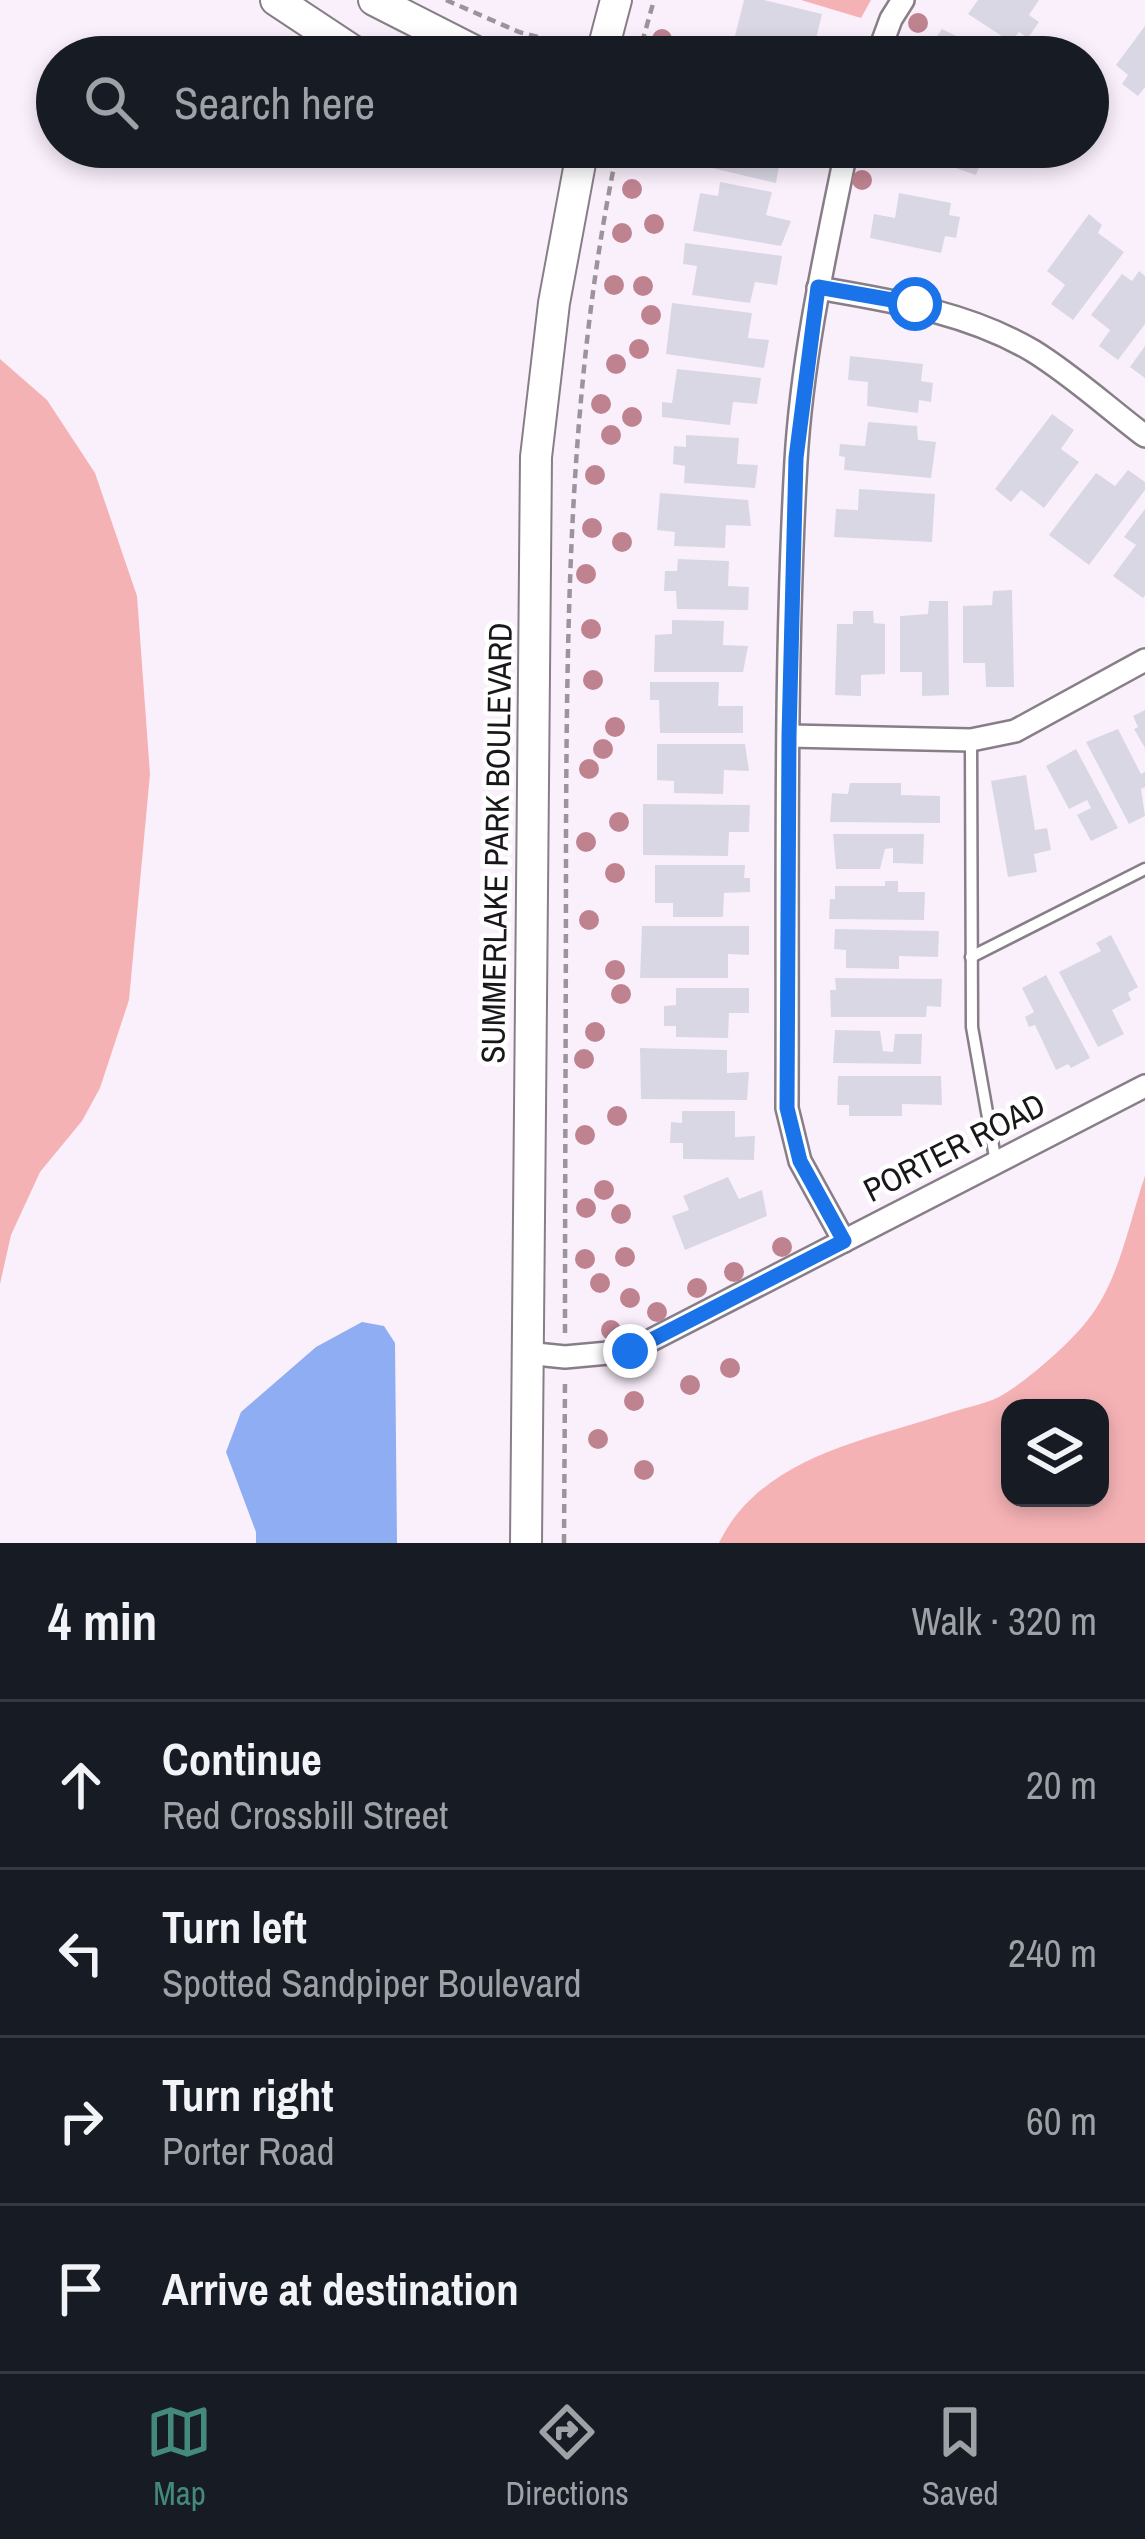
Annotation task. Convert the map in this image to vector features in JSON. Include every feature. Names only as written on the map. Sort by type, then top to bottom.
[{"type":"main road","points":[[276,0],[330,36]]},
{"type":"main road","points":[[374,0],[445,36]]},
{"type":"main road","points":[[607,36],[616,0]]},
{"type":"main road","name":"SUMMERLAKE PARK BOULEVARD","points":[[526,1543],[536,457],[554,303],[579,168]]},
{"type":"street","points":[[887,36],[903,0]]},
{"type":"street","points":[[843,168],[818,287],[796,458],[787,1108],[800,1161],[844,1241]]},
{"type":"street","points":[[818,287],[915,304],[970,322],[1033,351],[1145,436]]},
{"type":"street","points":[[789,736],[971,740],[1015,730],[1145,660]]},
{"type":"street","name":"PORTER ROAD","points":[[526,1353],[565,1357],[630,1351],[1145,1086]]},
{"type":"lane","points":[[971,740],[972,1027],[996,1163]]},
{"type":"lane","points":[[971,957],[1145,868]]},
{"type":"path","points":[[446,0],[535,36]]},
{"type":"path","points":[[644,36],[654,0]]},
{"type":"path","points":[[564,1543],[567,650],[580,387],[596,250],[614,168]]},
{"type":"shaded area","points":[[801,0],[871,0],[861,18]]},
{"type":"shaded area","points":[[0,359],[47,400],[95,473],[137,596],[150,774],[129,1000],[100,1088],[82,1121],[40,1172],[11,1235],[0,1284]]},
{"type":"shaded area","points":[[1145,1176],[1145,1543],[719,1543],[761,1490],[789,1471],[852,1443],[992,1400],[1014,1388],[1087,1321],[1115,1270]]},
{"type":"water","points":[[362,1322],[384,1326],[395,1343],[397,1543],[256,1543],[226,1452],[241,1412],[316,1347]]},
{"type":"building","points":[[744,0],[822,14],[817,36],[735,36]]},
{"type":"building","points":[[978,0],[1039,0],[1029,15],[1039,22],[1029,36],[1019,32],[1002,36],[968,14]]},
{"type":"building","points":[[1145,26],[1145,87],[1138,96],[1122,84],[1128,75],[1116,65]]},
{"type":"building","points":[[712,168],[779,168],[776,183]]},
{"type":"building","points":[[720,182],[772,192],[766,215],[791,221],[781,246],[693,231],[700,193],[718,196]]},
{"type":"building","points":[[899,193],[951,203],[949,215],[960,217],[956,238],[945,236],[941,253],[870,238],[874,214],[895,218]]},
{"type":"building","points":[[1089,214],[1102,225],[1098,233],[1124,252],[1073,320],[1051,304],[1065,285],[1047,271]]},
{"type":"building","points":[[685,243],[782,256],[777,285],[755,282],[750,303],[692,295],[697,266],[683,264]]},
{"type":"building","points":[[1139,271],[1145,276],[1145,324],[1118,360],[1099,346],[1110,330],[1091,315],[1122,274],[1132,281]]},
{"type":"building","points":[[672,303],[752,313],[748,338],[769,340],[764,368],[666,354]]},
{"type":"building","points":[[1145,346],[1145,378],[1130,367]]},
{"type":"building","points":[[850,356],[923,364],[921,381],[933,383],[931,402],[919,400],[918,413],[867,406],[868,382],[848,380]]},
{"type":"building","points":[[677,369],[761,378],[757,404],[733,402],[730,425],[662,417],[662,402],[672,403]]},
{"type":"building","points":[[1052,414],[1074,430],[1061,449],[1079,462],[1044,508],[1021,490],[1011,502],[995,489]]},
{"type":"building","points":[[868,422],[917,426],[918,440],[936,442],[931,478],[844,470],[840,444],[865,446]]},
{"type":"building","points":[[686,435],[739,438],[737,464],[758,465],[755,488],[684,483],[685,466],[673,464],[674,446],[686,447]]},
{"type":"building","points":[[1128,470],[1145,482],[1145,490],[1089,565],[1049,535],[1096,473],[1115,486]]},
{"type":"building","points":[[859,489],[935,494],[932,542],[834,537],[836,509],[858,510]]},
{"type":"building","points":[[660,493],[748,500],[751,526],[726,525],[725,548],[674,546],[675,532],[657,530]]},
{"type":"building","points":[[1145,509],[1143,598],[1113,576],[1136,545],[1124,537]]},
{"type":"building","points":[[678,559],[729,561],[728,586],[749,587],[748,610],[677,609],[676,591],[664,591],[665,571],[677,571]]},
{"type":"building","points":[[1012,590],[1014,687],[986,687],[985,663],[963,663],[963,606],[992,605],[993,591]]},
{"type":"building","points":[[929,601],[948,601],[949,695],[922,696],[922,672],[900,672],[900,616],[928,614]]},
{"type":"building","points":[[853,611],[873,611],[874,623],[885,624],[885,674],[861,675],[861,696],[835,695],[837,624],[853,624]]},
{"type":"building","points":[[672,620],[724,621],[723,645],[748,646],[743,672],[654,672],[655,635],[672,634]]},
{"type":"building","points":[[650,682],[719,682],[718,706],[743,706],[743,733],[660,733],[659,700],[650,700]]},
{"type":"building","points":[[1145,710],[1145,748],[1134,729],[1138,727],[1133,716]]},
{"type":"building","points":[[1118,729],[1141,774],[1145,772],[1141,789],[1145,816],[1129,824],[1086,742]]},
{"type":"building","points":[[657,744],[745,744],[749,771],[724,770],[723,794],[674,793],[674,781],[657,780]]},
{"type":"building","points":[[1076,749],[1118,828],[1091,841],[1077,815],[1091,808],[1087,800],[1069,809],[1046,766]]},
{"type":"building","points":[[1026,775],[1035,830],[1047,828],[1051,850],[1034,854],[1037,872],[1008,877],[991,781]]},
{"type":"building","points":[[850,783],[901,783],[901,795],[940,796],[940,823],[830,822],[832,793],[848,794]]},
{"type":"building","points":[[643,804],[750,805],[749,832],[729,832],[728,856],[643,855]]},
{"type":"building","points":[[833,834],[924,834],[923,864],[893,863],[893,848],[885,849],[880,869],[836,869]]},
{"type":"building","points":[[655,865],[745,865],[750,892],[724,893],[723,917],[673,917],[673,903],[655,903]]},
{"type":"building","points":[[885,881],[898,881],[898,892],[925,892],[924,920],[829,919],[835,886],[885,886]]},
{"type":"building","points":[[642,926],[749,926],[749,955],[728,954],[728,978],[640,978]]},
{"type":"building","points":[[835,929],[939,931],[938,957],[899,956],[899,969],[846,968],[846,950],[834,949]]},
{"type":"building","points":[[1111,935],[1138,987],[1128,993],[1131,1000],[1112,1010],[1124,1034],[1098,1047],[1059,972],[1101,951],[1096,943]]},
{"type":"building","points":[[1046,975],[1090,1058],[1071,1068],[1068,1064],[1056,1070],[1035,1025],[1029,1027],[1025,1017],[1034,1012],[1022,988]]},
{"type":"building","points":[[835,978],[942,979],[941,1007],[927,1006],[926,1017],[831,1017],[830,990],[836,990]]},
{"type":"building","points":[[676,988],[749,988],[749,1013],[729,1013],[728,1038],[676,1037],[676,1026],[664,1026],[664,1006],[676,1005]]},
{"type":"building","points":[[835,1030],[880,1031],[883,1051],[893,1052],[895,1034],[922,1034],[921,1064],[833,1063]]},
{"type":"building","points":[[640,1048],[727,1050],[727,1073],[749,1072],[747,1100],[641,1099]]},
{"type":"building","points":[[838,1076],[941,1076],[942,1105],[902,1104],[902,1116],[849,1116],[849,1105],[837,1105]]},
{"type":"building","points":[[682,1111],[735,1111],[735,1137],[755,1136],[754,1160],[683,1159],[683,1143],[670,1143],[671,1122],[682,1123]]},
{"type":"building","points":[[728,1177],[739,1199],[762,1190],[767,1216],[685,1250],[672,1216],[689,1210],[683,1196]]},
{"type":"route","points":[[630,1351],[844,1241],[800,1161],[787,1108],[796,458],[818,287],[915,304]]}]
